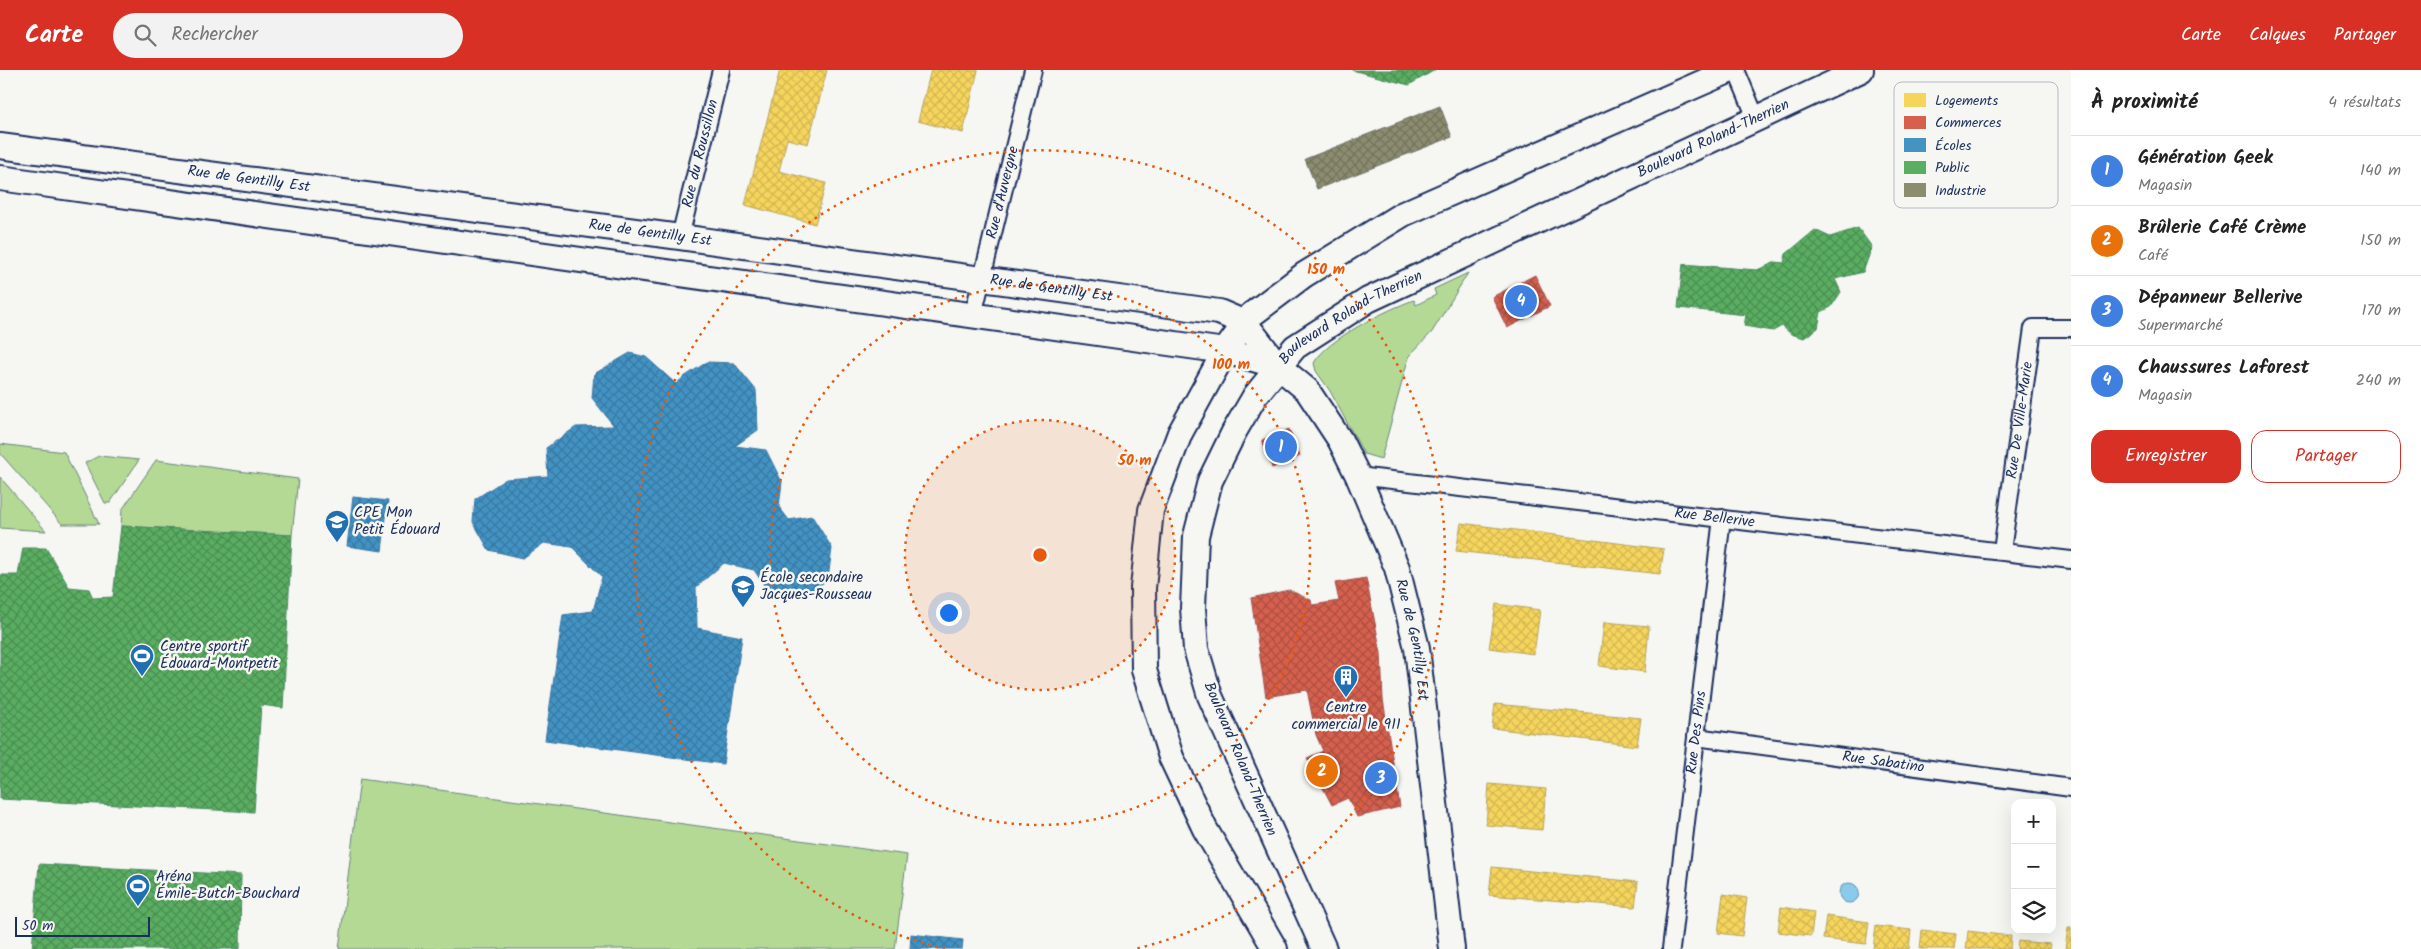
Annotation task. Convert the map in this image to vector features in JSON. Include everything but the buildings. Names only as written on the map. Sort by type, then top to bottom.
[{"type":"street","name":"Rue du Roussillon","points":[[680,237],[721,70]]},
{"type":"street","name":"Rue d'Auvergne","points":[[973,315],[1033,70]]},
{"type":"street","points":[[1275,949],[1205,829],[1170,757],[1144,670],[1143,588],[1151,510],[1180,433],[1225,351],[1251,315],[1304,274],[1403,214],[1731,70]]},
{"type":"street","points":[[1736,70],[1756,118]]},
{"type":"street","name":"Boulevard Roland-Therrien","points":[[1324,949],[1210,696],[1196,649],[1193,608],[1196,536],[1210,481],[1242,418],[1278,366],[1295,347],[1368,300],[1861,70]]},
{"type":"street","name":"Rue de Gentilly Est","points":[[0,146],[680,237],[1219,312],[1245,323],[1278,366],[1307,390],[1340,440],[1358,476],[1397,568],[1417,648],[1452,949]]},
{"type":"street","name":"Rue de Gentilly Est","points":[[0,178],[1225,351],[1278,366]]},
{"type":"street","name":"Rue De Ville-Marie","points":[[2002,551],[2033,328],[2071,328]]},
{"type":"street","name":"Rue Bellerive","points":[[1358,476],[2071,560]]},
{"type":"street","name":"Rue Des Pins","points":[[1671,949],[1722,518]]},
{"type":"street","name":"Rue Sabatino","points":[[1696,737],[2071,788]]},
{"type":"green space","points":[[1468,273],[1432,332],[1409,356],[1381,459],[1364,454],[1330,391],[1316,371],[1314,363],[1331,344],[1359,326],[1389,310],[1414,300],[1416,305],[1436,295],[1434,289]]},
{"type":"green space","points":[[0,444],[64,452],[99,524],[62,524],[0,453]]},
{"type":"green space","points":[[99,456],[139,460],[110,503],[105,503],[85,463]]},
{"type":"green space","points":[[156,460],[298,479],[292,535],[121,526],[122,510]]},
{"type":"green space","points":[[0,477],[46,531],[0,528]]},
{"type":"green space","points":[[360,779],[907,855],[895,949],[339,949]]},
{"type":"water","points":[[1849,883],[1856,886],[1859,893],[1856,900],[1849,903],[1842,900],[1839,893],[1842,886]]},
{"type":"place","name":"Chaussures Laforest","points":[[1521,301]]},
{"type":"place","name":"Génération Geek","points":[[1281,447]]},
{"type":"place","name":"CPE Mon Petit Édouard","points":[[337,543]]},
{"type":"place","name":"École secondaire Jacques-Rousseau","points":[[743,608]]},
{"type":"place","name":"Centre sportif Édouard-Montpetit","points":[[142,677]]},
{"type":"place","name":"Centre commercial le 911","points":[[1346,698]]},
{"type":"place","name":"Brûlerie Café Crème","points":[[1322,771]]},
{"type":"place","name":"Dépanneur Bellerive","points":[[1381,778]]},
{"type":"place","name":"Aréna Émile-Butch-Bouchard","points":[[138,907]]}]
